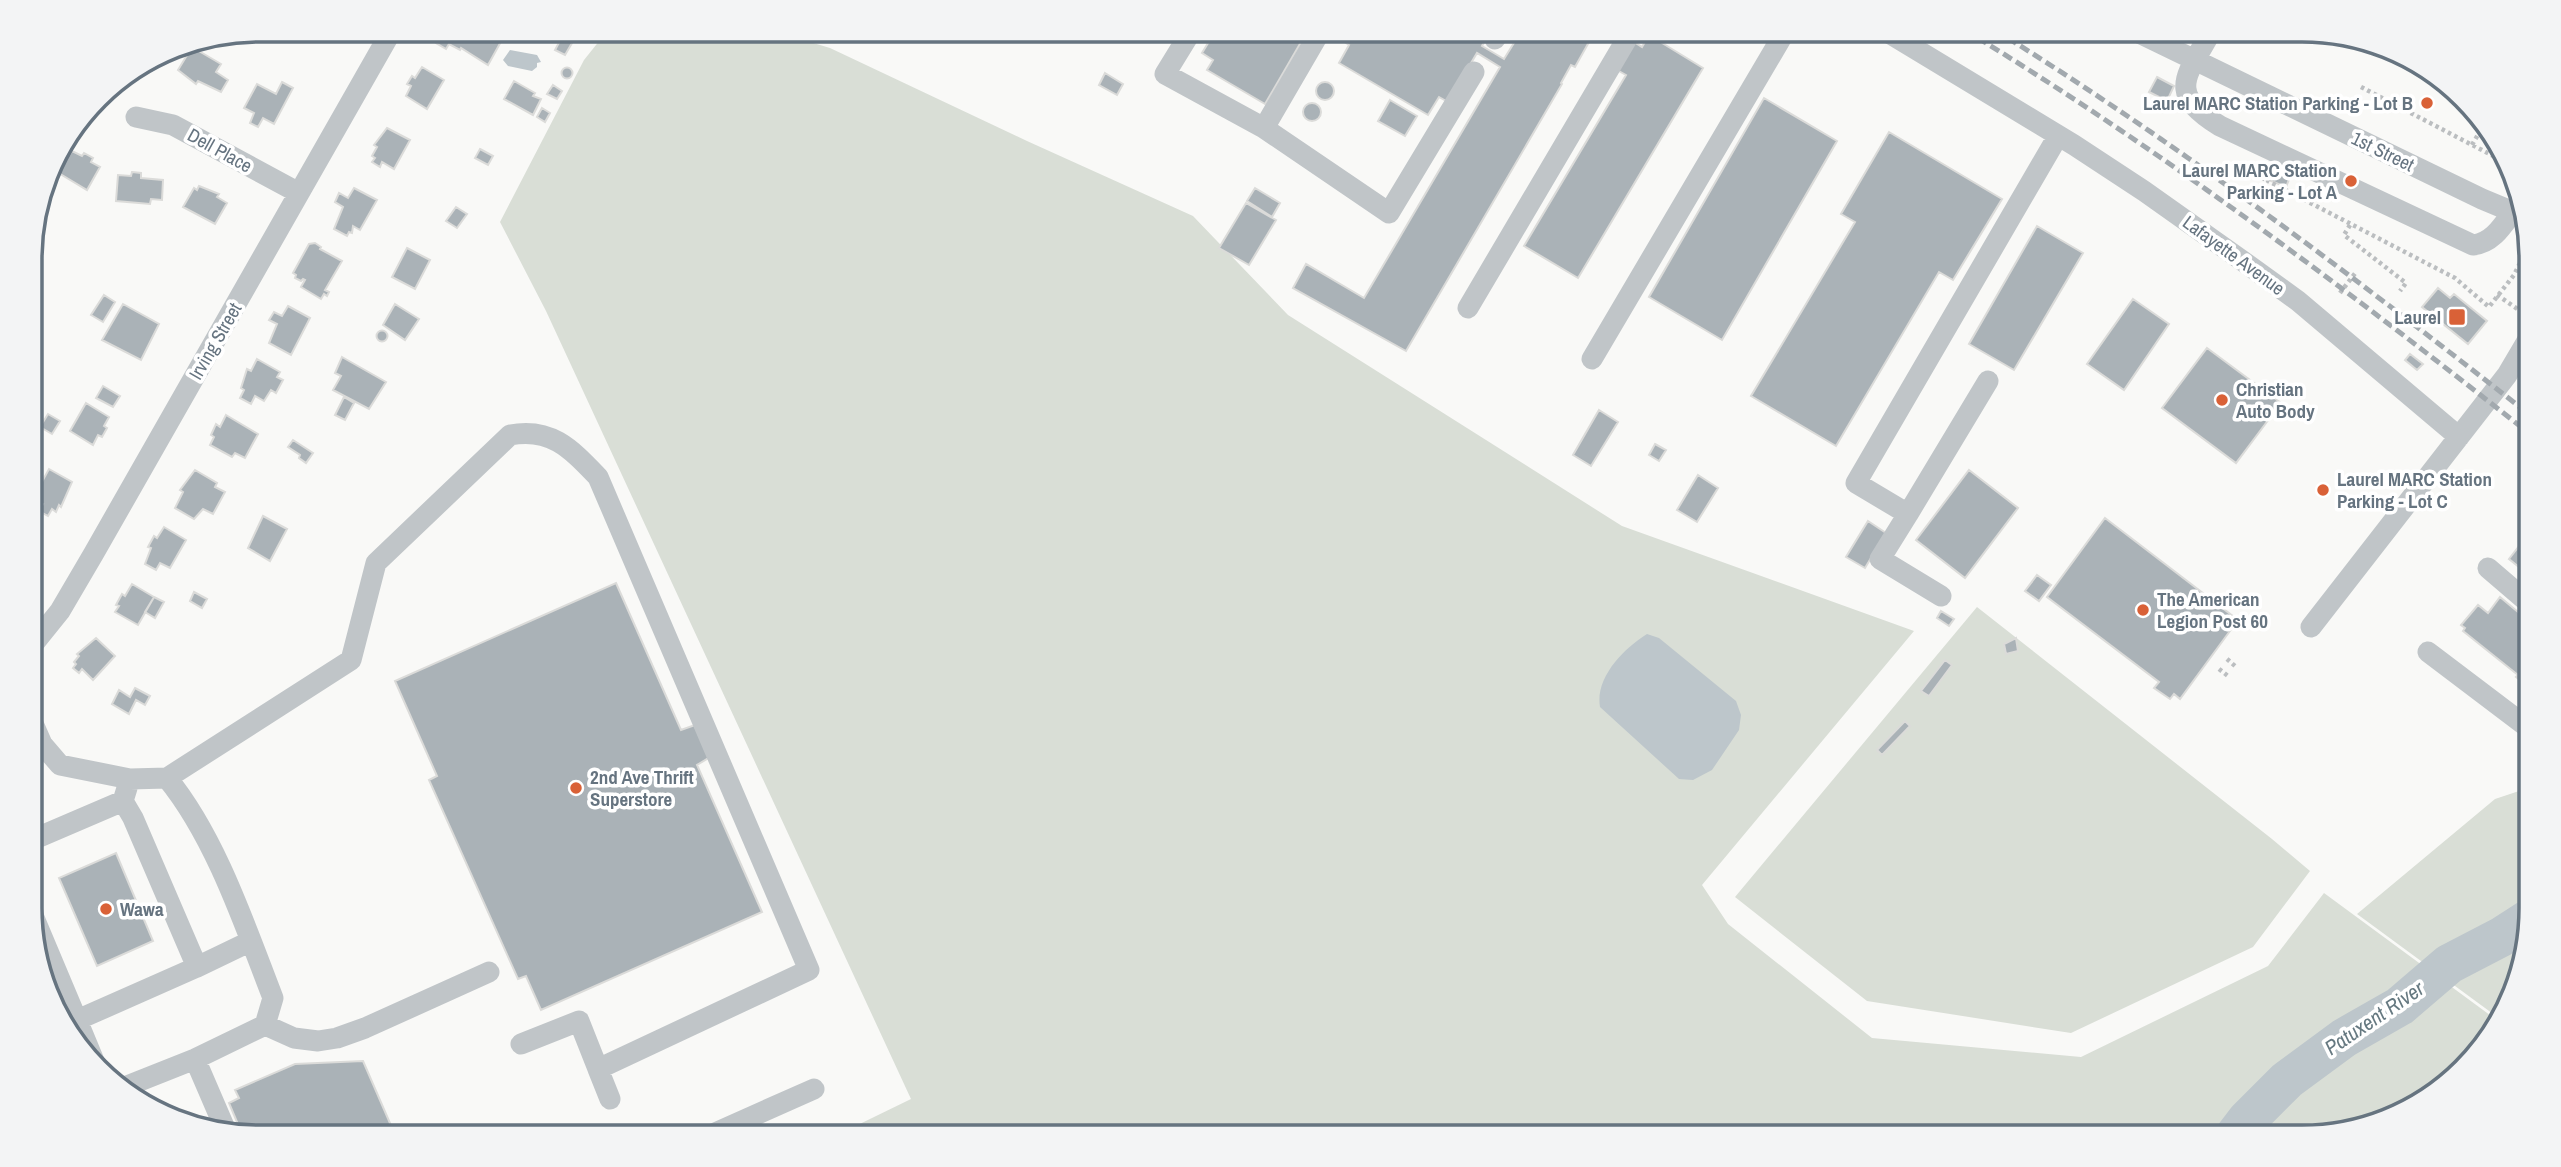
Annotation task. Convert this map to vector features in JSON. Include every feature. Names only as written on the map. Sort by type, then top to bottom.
[{"type":"street","name":"Irving Street","points":[[42,633],[60,611],[94,553],[386,42]]},
{"type":"street","points":[[1185,42],[1166,74],[1265,128],[1389,213],[1474,72]]},
{"type":"street","points":[[1265,128],[1314,42]]},
{"type":"street","points":[[1468,308],[1625,42]]},
{"type":"street","points":[[1592,359],[1779,42]]},
{"type":"street","name":"Lafayette Avenue","points":[[1904,42],[2144,191],[2298,301],[2459,438]]},
{"type":"street","name":"1st Street","points":[[2157,42],[2512,205]]},
{"type":"street","points":[[2206,42],[2185,83],[2186,95],[2191,106],[2220,126],[2473,245],[2483,244],[2491,238],[2513,206]]},
{"type":"street","name":"Dell Place","points":[[136,117],[173,124],[299,193]]},
{"type":"street","points":[[1908,514],[1856,483],[2059,136]]},
{"type":"street","points":[[2311,627],[2459,438],[2507,375],[2519,355]]},
{"type":"street","points":[[1941,596],[1880,559],[1988,381]]},
{"type":"street","points":[[42,744],[60,765],[130,779],[167,778],[351,660],[376,563],[510,435],[533,432],[554,438],[578,456],[598,477],[809,970],[598,1069]]},
{"type":"street","points":[[2488,568],[2519,595]]},
{"type":"street","points":[[2428,652],[2519,721]]},
{"type":"street","points":[[132,1084],[195,1059],[265,1025],[273,998],[202,829],[182,796],[167,778]]},
{"type":"street","points":[[130,779],[123,801],[133,818],[197,967]]},
{"type":"street","points":[[42,835],[123,801]]},
{"type":"street","points":[[76,1024],[251,941]]},
{"type":"street","points":[[265,1025],[294,1038],[318,1041],[337,1038],[489,972]]},
{"type":"street","points":[[54,979],[62,998]]},
{"type":"street","points":[[521,1044],[579,1021],[610,1099]]},
{"type":"street","points":[[195,1059],[222,1122]]},
{"type":"street","points":[[733,1125],[814,1089]]},
{"type":"path","points":[[2361,87],[2493,156]]},
{"type":"path","points":[[2472,145],[2479,134]]},
{"type":"path","points":[[2267,169],[2268,181]]},
{"type":"path","points":[[2247,177],[2252,170],[2350,225],[2455,278],[2489,307],[2519,265]]},
{"type":"path","points":[[2350,225],[2344,235],[2406,283],[2400,291]]},
{"type":"path","points":[[2340,293],[2356,272]]},
{"type":"path","points":[[2497,295],[2519,310]]},
{"type":"path","points":[[2227,659],[2235,666]]},
{"type":"path","points":[[2219,668],[2228,676]]},
{"type":"shaded area","points":[[598,42],[810,42],[830,48],[1193,216],[1288,315],[1622,526],[1914,631],[1702,885],[1728,924],[1872,1038],[2081,1057],[2268,966],[2324,893],[2490,1017],[2456,1062],[2411,1096],[2358,1118],[2317,1125],[858,1125],[911,1099],[546,311],[500,222],[584,60]]},
{"type":"shaded area","points":[[510,50],[537,55],[541,62],[537,63],[537,67],[532,71],[508,66],[503,60]]},
{"type":"shaded area","points":[[1977,607],[2310,871],[2253,947],[2071,1033],[1867,1001],[1735,897]]},
{"type":"shaded area","points":[[1647,634],[1659,638],[1736,701],[1741,715],[1739,730],[1712,770],[1693,780],[1679,779],[1600,707],[1606,675],[1620,656]]},
{"type":"shaded area","points":[[2519,791],[2519,923],[2512,964],[2492,1013],[2357,914],[2495,799]]},
{"type":"building","points":[[501,42],[488,65],[461,48],[460,50],[449,44],[446,49],[436,43]]},
{"type":"building","points":[[559,42],[572,43],[565,55],[555,50]]},
{"type":"building","points":[[1209,42],[1301,42],[1265,104],[1207,70],[1213,60],[1202,53]]},
{"type":"building","points":[[1344,42],[1484,42],[1482,46],[1504,59],[1515,42],[1589,42],[1575,67],[1571,65],[1406,351],[1293,288],[1306,264],[1364,298],[1500,67],[1477,53],[1448,102],[1439,97],[1428,115],[1339,63],[1349,45]]},
{"type":"building","points":[[1634,42],[1642,47],[1645,42],[1660,42],[1703,68],[1578,278],[1524,246],[1626,75],[1617,70]]},
{"type":"building","points":[[198,51],[221,64],[216,72],[228,80],[221,92],[198,81],[196,84],[178,70],[188,53]]},
{"type":"building","points":[[422,67],[444,80],[427,109],[406,96],[411,86],[407,84]]},
{"type":"building","points":[[567,67],[573,73],[567,79],[561,73]]},
{"type":"building","points":[[1105,73],[1123,84],[1117,95],[1099,85]]},
{"type":"building","points":[[2157,77],[2174,86],[2167,101],[2149,92]]},
{"type":"building","points":[[514,81],[541,99],[533,115],[504,99]]},
{"type":"building","points":[[282,82],[293,88],[274,124],[263,118],[258,127],[250,123],[254,113],[244,108],[257,84],[276,94]]},
{"type":"building","points":[[1325,82],[1331,85],[1334,91],[1331,97],[1325,100],[1319,97],[1316,91],[1319,85]]},
{"type":"building","points":[[553,85],[562,91],[557,99],[547,94]]},
{"type":"building","points":[[1764,98],[1837,141],[1722,340],[1649,297]]},
{"type":"building","points":[[1390,100],[1417,116],[1405,136],[1378,121]]},
{"type":"building","points":[[1308,103],[1316,103],[1321,112],[1319,119],[1308,121],[1303,116],[1303,108]]},
{"type":"building","points":[[542,108],[550,113],[545,122],[537,117]]},
{"type":"building","points":[[387,128],[410,140],[394,169],[382,162],[380,167],[372,162],[377,147],[374,145]]},
{"type":"building","points":[[1889,132],[2002,199],[1953,280],[1939,272],[1836,446],[1751,396],[1855,222],[1841,214]]},
{"type":"building","points":[[480,149],[493,156],[488,165],[475,158]]},
{"type":"building","points":[[72,151],[93,158],[91,162],[100,167],[87,190],[59,173]]},
{"type":"building","points":[[2276,170],[2290,177],[2286,187],[2271,181]]},
{"type":"building","points":[[132,172],[141,173],[141,178],[163,180],[162,200],[151,199],[150,204],[116,201],[118,175],[131,176]]},
{"type":"building","points":[[199,186],[219,194],[217,197],[227,203],[215,224],[183,207],[194,188],[197,190]]},
{"type":"building","points":[[354,188],[377,200],[360,230],[353,226],[352,233],[349,232],[347,236],[334,229],[343,207],[335,202],[339,193],[348,198]]},
{"type":"building","points":[[1255,188],[1280,203],[1272,217],[1247,201]]},
{"type":"building","points":[[1246,203],[1276,220],[1249,265],[1219,248]]},
{"type":"building","points":[[456,207],[467,214],[457,228],[446,221]]},
{"type":"building","points":[[2037,226],[2083,253],[2014,370],[1969,344]]},
{"type":"building","points":[[315,243],[320,249],[342,261],[325,290],[329,292],[327,296],[324,294],[321,299],[301,287],[305,280],[295,278],[293,273],[309,244]]},
{"type":"building","points":[[407,248],[430,260],[415,289],[392,277]]},
{"type":"building","name":"Laurel","points":[[2438,288],[2450,298],[2454,294],[2487,321],[2468,344],[2422,307]]},
{"type":"building","points":[[104,295],[115,302],[103,322],[91,315]]},
{"type":"building","points":[[2133,299],[2169,324],[2124,390],[2087,364]]},
{"type":"building","points":[[123,304],[159,324],[141,360],[102,340]]},
{"type":"building","points":[[395,304],[419,319],[405,340],[383,325]]},
{"type":"building","points":[[288,306],[310,318],[291,355],[269,343],[277,324],[269,320],[274,312],[282,316]]},
{"type":"building","points":[[382,330],[388,336],[382,342],[376,336]]},
{"type":"building","points":[[2207,348],[2281,403],[2236,463],[2162,408]]},
{"type":"building","points":[[2410,354],[2423,364],[2417,370],[2405,360]]},
{"type":"building","points":[[342,357],[386,382],[369,409],[333,390],[341,376],[335,373]]},
{"type":"building","points":[[257,359],[280,372],[277,377],[283,380],[276,393],[271,390],[264,401],[255,396],[251,404],[240,398],[244,390],[241,388],[247,369],[251,371]]},
{"type":"building","points":[[103,386],[120,396],[113,407],[96,398]]},
{"type":"building","points":[[344,397],[354,403],[345,420],[335,415]]},
{"type":"building","points":[[86,403],[109,417],[102,437],[98,435],[93,445],[70,431]]},
{"type":"building","points":[[1599,410],[1618,422],[1591,466],[1573,455]]},
{"type":"building","points":[[48,414],[60,421],[52,434],[42,428]]},
{"type":"building","points":[[226,415],[258,434],[245,458],[235,453],[232,457],[210,445],[216,424],[220,427]]},
{"type":"building","points":[[293,440],[313,453],[306,463],[288,447]]},
{"type":"building","points":[[1655,444],[1666,450],[1659,461],[1649,455]]},
{"type":"building","points":[[49,469],[72,482],[61,507],[59,505],[56,512],[52,509],[48,516],[42,513],[42,482]]},
{"type":"building","points":[[195,470],[217,483],[215,487],[225,492],[213,514],[203,509],[194,519],[175,508],[183,492],[180,490]]},
{"type":"building","points":[[1969,470],[2018,508],[1965,578],[1916,540]]},
{"type":"building","points":[[1698,475],[1718,488],[1697,522],[1677,510]]},
{"type":"building","points":[[263,516],[287,529],[270,561],[248,548]]},
{"type":"building","name":"The American Legion Post 60","points":[[2105,518],[2238,620],[2180,699],[2174,694],[2170,699],[2154,688],[2159,682],[2047,597]]},
{"type":"building","points":[[1868,521],[1886,533],[1865,568],[1846,557]]},
{"type":"building","points":[[164,527],[186,540],[170,568],[160,563],[156,570],[145,564],[151,548],[148,547],[154,536],[157,538]]},
{"type":"building","points":[[2519,546],[2519,567],[2509,559]]},
{"type":"building","points":[[2037,575],[2051,585],[2039,601],[2025,591]]},
{"type":"building","points":[[616,583],[681,730],[695,725],[710,757],[697,765],[762,912],[541,1010],[526,976],[518,979],[429,780],[437,776],[395,681]]},
{"type":"building","points":[[132,584],[154,597],[138,625],[115,612],[122,594],[125,596]]},
{"type":"building","points":[[194,592],[207,599],[202,608],[190,601]]},
{"type":"building","points":[[154,597],[164,602],[155,618],[145,612]]},
{"type":"building","points":[[2500,597],[2519,613],[2519,679],[2516,677],[2518,675],[2463,631],[2465,628],[2461,625],[2478,605],[2488,613]]},
{"type":"building","points":[[1941,611],[1954,619],[1949,626],[1937,618]]},
{"type":"building","points":[[96,638],[115,656],[93,680],[82,669],[79,673],[73,668],[79,656],[77,654]]},
{"type":"building","points":[[2016,638],[2018,651],[2006,654],[2004,644]]},
{"type":"building","points":[[1945,660],[1952,665],[1929,696],[1921,691]]},
{"type":"building","points":[[135,688],[150,696],[145,705],[136,700],[129,714],[112,704],[119,690],[130,697]]},
{"type":"building","points":[[1905,721],[1910,726],[1882,755],[1877,750]]},
{"type":"building","name":"Wawa","points":[[116,853],[153,941],[97,966],[59,878]]},
{"type":"building","points":[[363,1061],[391,1125],[238,1124],[229,1103],[239,1098],[235,1090],[295,1064]]},
{"type":"waterway","name":"Patuxent River","points":[[2243,1125],[2287,1080],[2344,1038],[2400,1006],[2449,964],[2519,926]]},
{"type":"railway","points":[[1984,42],[2111,124],[2254,223],[2519,425]]},
{"type":"railway","points":[[2014,42],[2133,120],[2268,215],[2519,406]]},
{"type":"place","name":"Laurel MARC Station Parking - Lot B","points":[[2427,103]]},
{"type":"place","name":"Laurel MARC Station Parking - Lot A","points":[[2351,181]]},
{"type":"place","name":"Laurel","points":[[2457,317]]},
{"type":"place","name":"Christian Auto Body","points":[[2222,400]]},
{"type":"place","name":"Laurel MARC Station Parking - Lot C","points":[[2323,490]]},
{"type":"place","name":"The American Legion Post 60","points":[[2143,610]]},
{"type":"place","name":"2nd Ave Thrift Superstore","points":[[576,788]]},
{"type":"place","name":"Wawa","points":[[106,909]]}]
